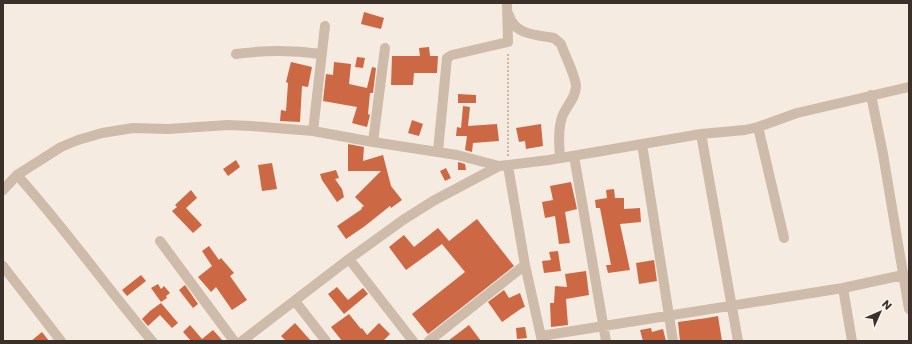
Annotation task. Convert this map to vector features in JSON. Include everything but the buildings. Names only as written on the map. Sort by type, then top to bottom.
[{"type":"street","points":[[438,151],[447,58],[452,55],[508,42],[508,5]]},
{"type":"street","points":[[508,5],[511,21],[517,28],[523,32],[558,40],[572,73],[576,85],[575,93],[562,116],[560,128],[560,158]]},
{"type":"street","points":[[313,131],[325,26]]},
{"type":"street","points":[[373,142],[385,48]]},
{"type":"street","points":[[236,54],[279,50],[321,54]]},
{"type":"street","points":[[242,341],[349,259],[432,201],[504,166],[574,156],[701,134],[728,132],[758,127],[797,114],[909,87]]},
{"type":"street","points":[[871,95],[883,154],[909,309]]},
{"type":"street","points":[[3,190],[17,175],[61,147],[102,133],[134,128],[168,129],[228,125],[313,131],[373,142],[438,151],[504,166]]},
{"type":"street","points":[[758,127],[784,238]]},
{"type":"street","points":[[701,134],[733,306],[738,341]]},
{"type":"street","points":[[642,144],[673,341]]},
{"type":"street","points":[[574,156],[606,341]]},
{"type":"street","points":[[504,166],[541,339],[670,315],[843,288],[903,275]]},
{"type":"street","points":[[17,175],[40,201],[134,321],[152,341]]},
{"type":"street","points":[[160,240],[234,341]]},
{"type":"street","points":[[349,259],[413,341]]},
{"type":"street","points":[[429,341],[525,265]]},
{"type":"street","points":[[3,266],[61,341]]},
{"type":"street","points":[[843,288],[852,341]]},
{"type":"street","points":[[295,301],[326,341]]},
{"type":"path","points":[[504,166],[508,42]]}]
